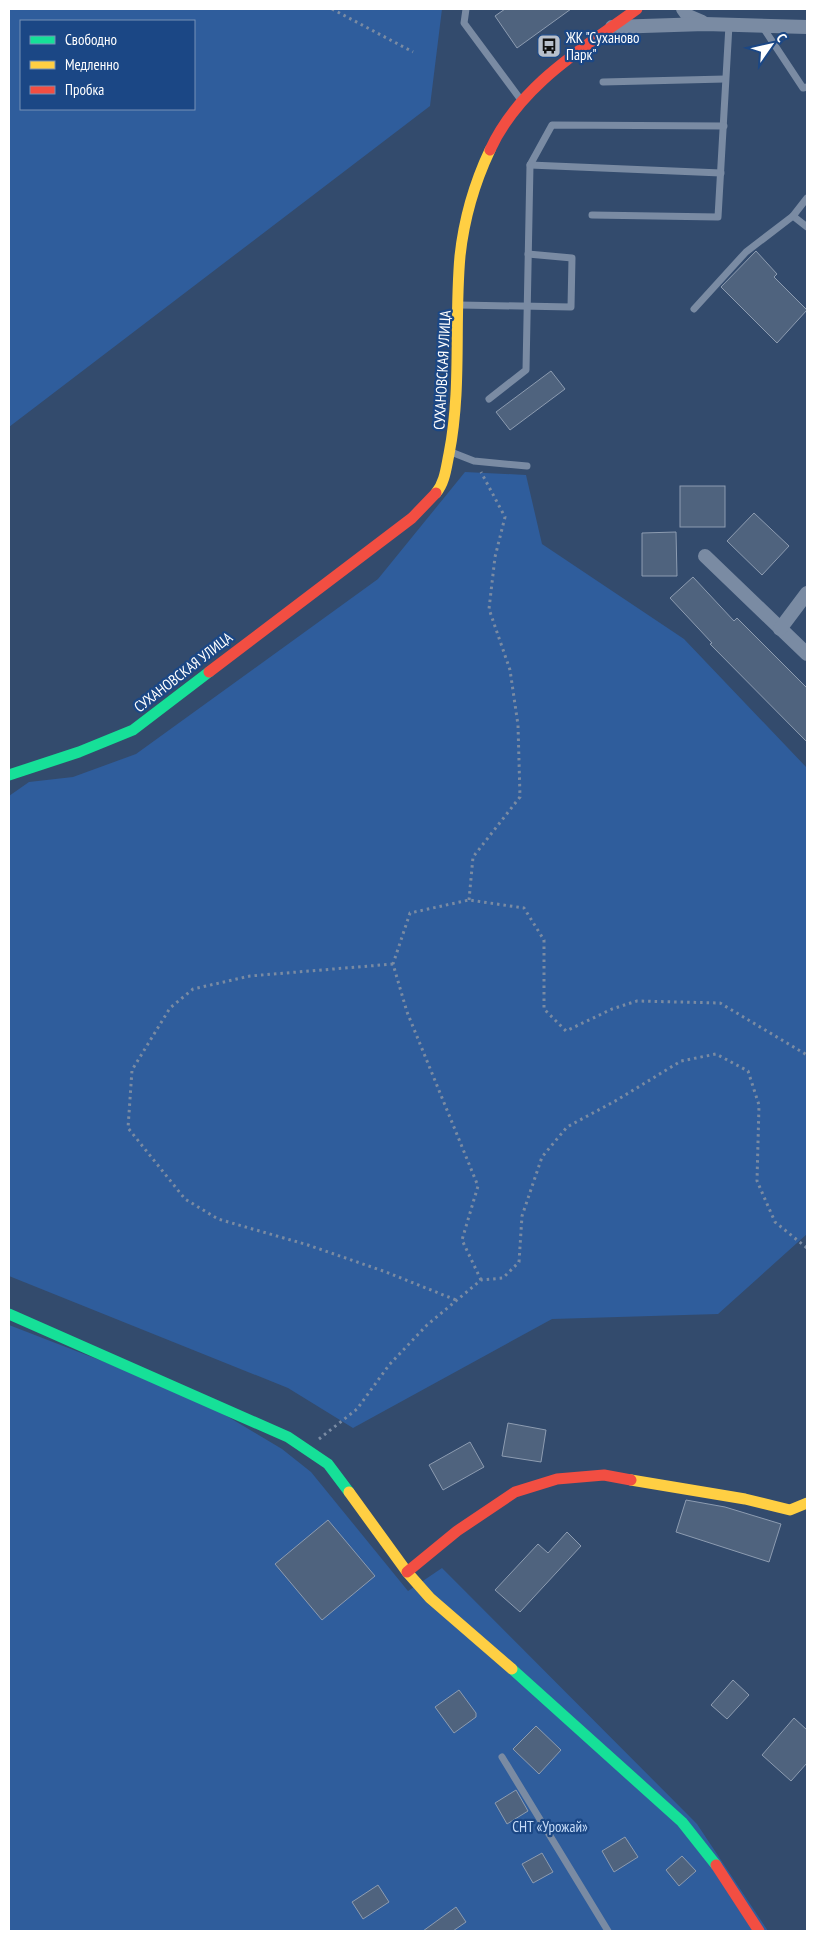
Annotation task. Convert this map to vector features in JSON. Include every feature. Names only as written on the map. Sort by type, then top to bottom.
[{"type":"street","name":"СУХАНОВСКАЯ УЛИЦА","points":[[9,775],[78,752],[133,730],[260,631],[412,518],[441,485],[450,452],[457,404],[464,228],[470,201],[492,144],[522,102],[578,52],[637,9]]},
{"type":"street","points":[[683,9],[688,16],[705,24]]},
{"type":"street","points":[[612,27],[705,24],[807,27]]},
{"type":"street","points":[[705,556],[807,654]]},
{"type":"street","points":[[780,629],[807,593]]},
{"type":"street","points":[[9,1314],[288,1437],[328,1464],[407,1572],[430,1598],[560,1710],[682,1822],[718,1867],[759,1931]]},
{"type":"street","points":[[407,1572],[457,1531],[515,1492],[557,1479],[604,1475],[745,1499],[790,1510],[807,1503]]},
{"type":"lane","points":[[466,9],[464,24],[522,102]]},
{"type":"lane","points":[[592,215],[718,217],[729,25]]},
{"type":"lane","points":[[762,26],[803,88],[807,88]]},
{"type":"lane","points":[[603,82],[725,79]]},
{"type":"lane","points":[[489,399],[526,370],[525,306],[530,165],[552,125],[724,126]]},
{"type":"lane","points":[[530,165],[721,173]]},
{"type":"lane","points":[[694,309],[746,252],[793,216],[807,198]]},
{"type":"lane","points":[[793,216],[807,227]]},
{"type":"lane","points":[[460,305],[571,307],[572,258],[528,254]]},
{"type":"lane","points":[[450,452],[474,460],[527,466]]},
{"type":"lane","points":[[502,1757],[608,1931]]},
{"type":"path","points":[[332,9],[413,52]]},
{"type":"path","points":[[469,900],[473,857],[520,797],[518,725],[510,670],[489,609],[494,557],[505,516],[474,460]]},
{"type":"path","points":[[481,1280],[462,1240],[478,1186],[407,1012],[393,964],[410,912],[469,900],[524,908],[544,940],[544,1009],[566,1031],[612,1008],[637,1001],[720,1003],[807,1055]]},
{"type":"path","points":[[393,964],[250,976],[193,989],[170,1008],[132,1070],[128,1128],[185,1199],[218,1219],[308,1245],[386,1272],[456,1300]]},
{"type":"path","points":[[307,1449],[357,1409],[390,1365],[427,1325],[481,1280],[503,1278],[519,1262],[522,1216],[542,1157],[567,1127],[617,1100],[681,1061],[716,1054],[748,1071],[759,1105],[757,1181],[775,1222],[807,1248]]},
{"type":"green space","points":[[9,9],[442,9],[430,106],[9,427]]},
{"type":"green space","points":[[465,472],[526,475],[542,544],[684,639],[807,768],[807,1234],[718,1314],[552,1319],[353,1428],[288,1388],[9,1276],[9,796],[29,782],[73,777],[136,754],[378,579]]},
{"type":"green space","name":"СНТ «Урожай»","points":[[9,1325],[195,1397],[282,1449],[311,1472],[408,1591],[442,1568],[697,1824],[768,1931],[9,1931]]},
{"type":"building","points":[[505,9],[571,9],[517,48],[495,16]]},
{"type":"building","points":[[756,251],[777,274],[774,277],[807,310],[777,343],[721,287]]},
{"type":"building","points":[[551,371],[565,389],[510,430],[496,412]]},
{"type":"building","points":[[680,486],[725,486],[725,527],[680,527]]},
{"type":"building","points":[[754,513],[789,546],[762,575],[727,541]]},
{"type":"building","points":[[676,532],[677,576],[642,576],[642,533]]},
{"type":"building","points":[[693,577],[734,621],[737,618],[807,688],[807,742],[710,644],[712,643],[670,598]]},
{"type":"building","points":[[508,1423],[546,1430],[541,1462],[502,1456]]},
{"type":"building","points":[[470,1442],[484,1467],[443,1490],[429,1465]]},
{"type":"building","points":[[686,1500],[725,1507],[781,1524],[769,1562],[676,1532]]},
{"type":"building","points":[[328,1520],[375,1576],[322,1620],[275,1564]]},
{"type":"building","points":[[567,1532],[581,1546],[520,1612],[495,1590],[538,1544],[548,1553]]},
{"type":"building","points":[[733,1680],[749,1695],[727,1719],[711,1705]]},
{"type":"building","points":[[459,1690],[476,1713],[476,1717],[454,1733],[435,1707]]},
{"type":"building","points":[[794,1718],[807,1730],[807,1763],[791,1781],[762,1755]]},
{"type":"building","points":[[536,1726],[561,1750],[539,1774],[513,1749]]},
{"type":"building","points":[[516,1790],[528,1811],[507,1824],[495,1803]]},
{"type":"building","points":[[625,1837],[638,1857],[614,1872],[602,1851]]},
{"type":"building","points":[[542,1853],[553,1872],[533,1883],[522,1864]]},
{"type":"building","points":[[682,1856],[696,1871],[679,1886],[666,1870]]},
{"type":"building","points":[[378,1885],[389,1902],[363,1919],[352,1902]]},
{"type":"building","points":[[456,1907],[466,1922],[453,1931],[423,1931]]},
{"type":"traffic: fast","points":[[9,775],[79,752],[133,730],[209,672]]},
{"type":"traffic: fast","points":[[9,1314],[288,1437],[328,1464],[349,1492]]},
{"type":"traffic: fast","points":[[512,1669],[682,1822],[716,1865]]},
{"type":"traffic: slow","points":[[436,493],[445,475],[453,429],[457,380],[458,281],[464,229],[470,202],[490,150]]},
{"type":"traffic: slow","points":[[631,1480],[745,1499],[790,1510],[807,1503]]},
{"type":"traffic: slow","points":[[349,1492],[407,1572],[430,1598],[512,1669]]},
{"type":"traffic: jam","points":[[490,150],[502,127],[535,88],[574,54],[637,9]]},
{"type":"traffic: jam","points":[[209,672],[412,518],[436,493]]},
{"type":"traffic: jam","points":[[407,1572],[457,1531],[515,1492],[557,1479],[604,1475],[631,1480]]},
{"type":"traffic: jam","points":[[716,1865],[759,1931]]},
{"type":"place","name":"ЖК \"Суханово Парк\"","points":[[549,46]]}]
